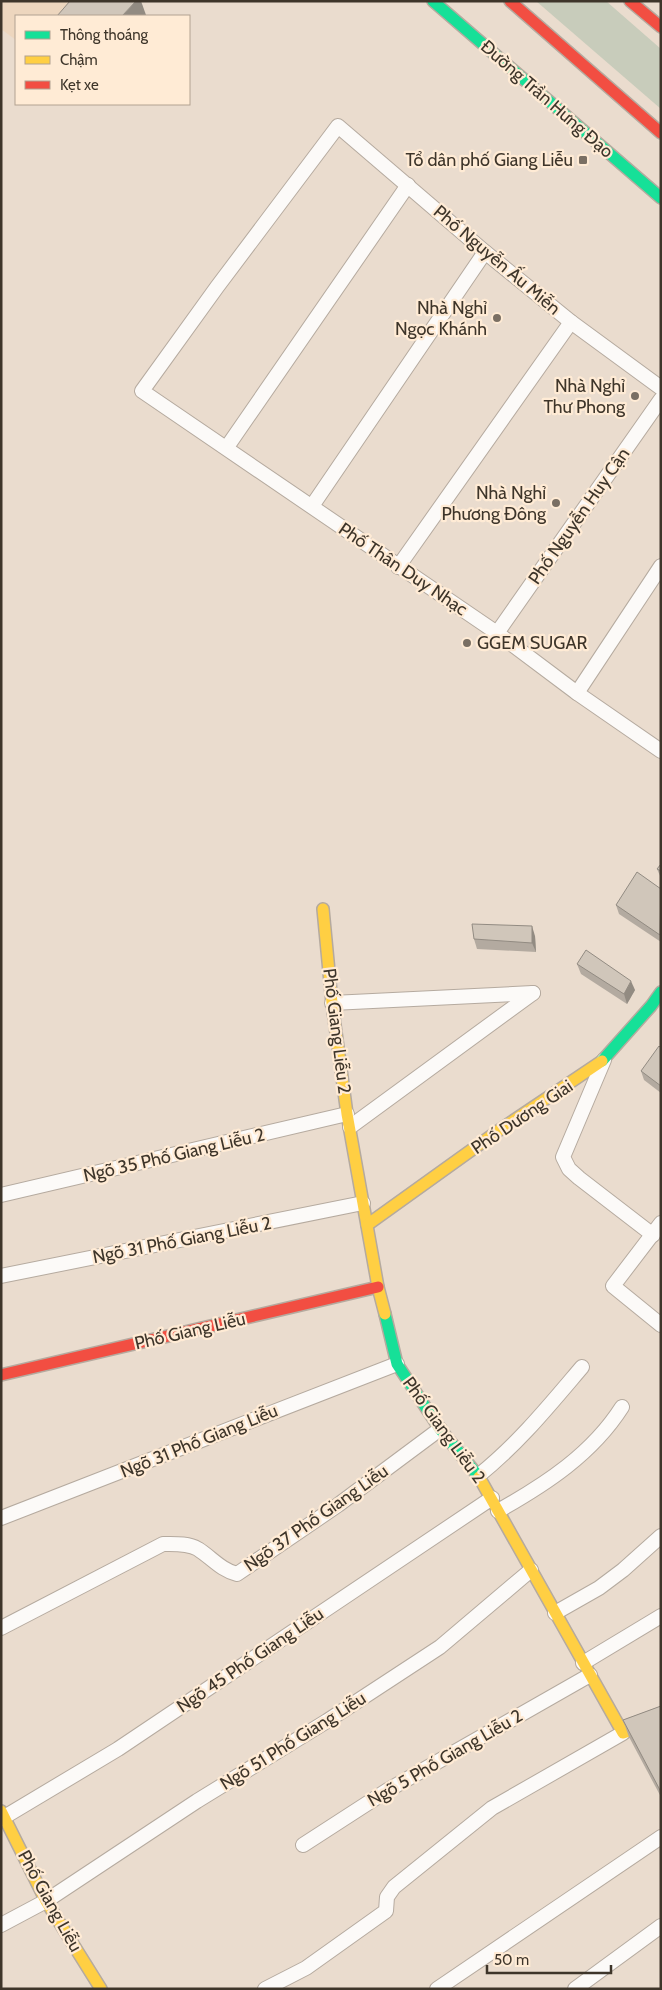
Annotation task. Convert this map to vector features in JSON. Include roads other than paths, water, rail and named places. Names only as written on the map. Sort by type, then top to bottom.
[{"type":"main road","name":"Đường Trần Hưng Đạo","points":[[434,1],[661,198]]},
{"type":"main road","points":[[510,1],[661,133]]},
{"type":"main road","points":[[630,1],[661,27]]},
{"type":"main road","name":"Phố Giang Liễu 2","points":[[323,909],[332,1003],[349,1121],[378,1287],[397,1364],[440,1429],[478,1476],[492,1498],[623,1733]]},
{"type":"main road","name":"Phố Dương Giai","points":[[367,1225],[498,1131],[604,1060],[656,1010],[661,992]]},
{"type":"main road","name":"Phố Giang Liễu","points":[[1,1375],[378,1287]]},
{"type":"main road","points":[[623,1733],[661,1720]]},
{"type":"main road","name":"Phố Giang Liễu","points":[[2,1815],[46,1901],[94,1987]]},
{"type":"street","name":"Phố Nguyễn Ấu Miễn","points":[[142,391],[217,287],[338,126],[485,252],[571,322],[661,388]]},
{"type":"street","points":[[227,447],[408,185]]},
{"type":"street","points":[[312,506],[485,252]]},
{"type":"street","points":[[398,567],[571,322]]},
{"type":"street","name":"Phố Thân Duy Nhạc","points":[[142,391],[227,447],[398,567],[497,633],[577,693],[661,751]]},
{"type":"street","name":"Phố Nguyễn Huy Cận","points":[[497,633],[661,398]]},
{"type":"street","points":[[577,693],[661,566]]},
{"type":"street","points":[[332,1003],[532,993],[349,1121]]},
{"type":"street","points":[[604,1060],[563,1157],[569,1169],[578,1178],[657,1229],[613,1286],[661,1325]]},
{"type":"street","name":"Ngõ 35 Phố Giang Liễu 2","points":[[1,1195],[349,1121]]},
{"type":"street","name":"Ngõ 31 Phố Giang Liễu 2","points":[[1,1276],[363,1203]]},
{"type":"street","name":"Ngõ 31 Phố Giang Liễu","points":[[1,1518],[397,1364]]},
{"type":"street","points":[[478,1476],[503,1456],[529,1430],[582,1367]]},
{"type":"street","points":[[498,1511],[554,1477],[583,1454],[615,1418],[622,1407]]},
{"type":"street","name":"Ngõ 37 Phố Giang Liễu","points":[[1,1628],[163,1544],[187,1545],[197,1548],[227,1571],[237,1574],[338,1505],[440,1429]]},
{"type":"street","name":"Ngõ 45 Phố Giang Liễu","points":[[2,1815],[118,1748],[492,1498]]},
{"type":"street","points":[[555,1613],[598,1588],[623,1570],[661,1536]]},
{"type":"street","name":"Ngõ 51 Phố Giang Liễu","points":[[1,1925],[46,1901],[197,1801],[327,1721],[440,1647],[531,1570]]},
{"type":"street","name":"Ngõ 5 Phố Giang Liễu 2","points":[[303,1846],[388,1790],[587,1669],[661,1616]]},
{"type":"street","points":[[265,1989],[306,1968],[386,1911],[387,1897],[394,1886],[492,1808],[623,1733]]},
{"type":"street","points":[[437,1989],[661,1837]]},
{"type":"street","points":[[575,1989],[661,1926]]},
{"type":"place","name":"Tổ dân phố Giang Liễu","points":[[583,160]]},
{"type":"place","name":"Nhà Nghỉ Ngọc Khánh","points":[[497,318]]},
{"type":"place","name":"Nhà Nghỉ Thư Phong","points":[[635,396]]},
{"type":"place","name":"Nhà Nghỉ Phương Đông","points":[[556,503]]},
{"type":"place","name":"GGEM SUGAR","points":[[467,643]]}]
